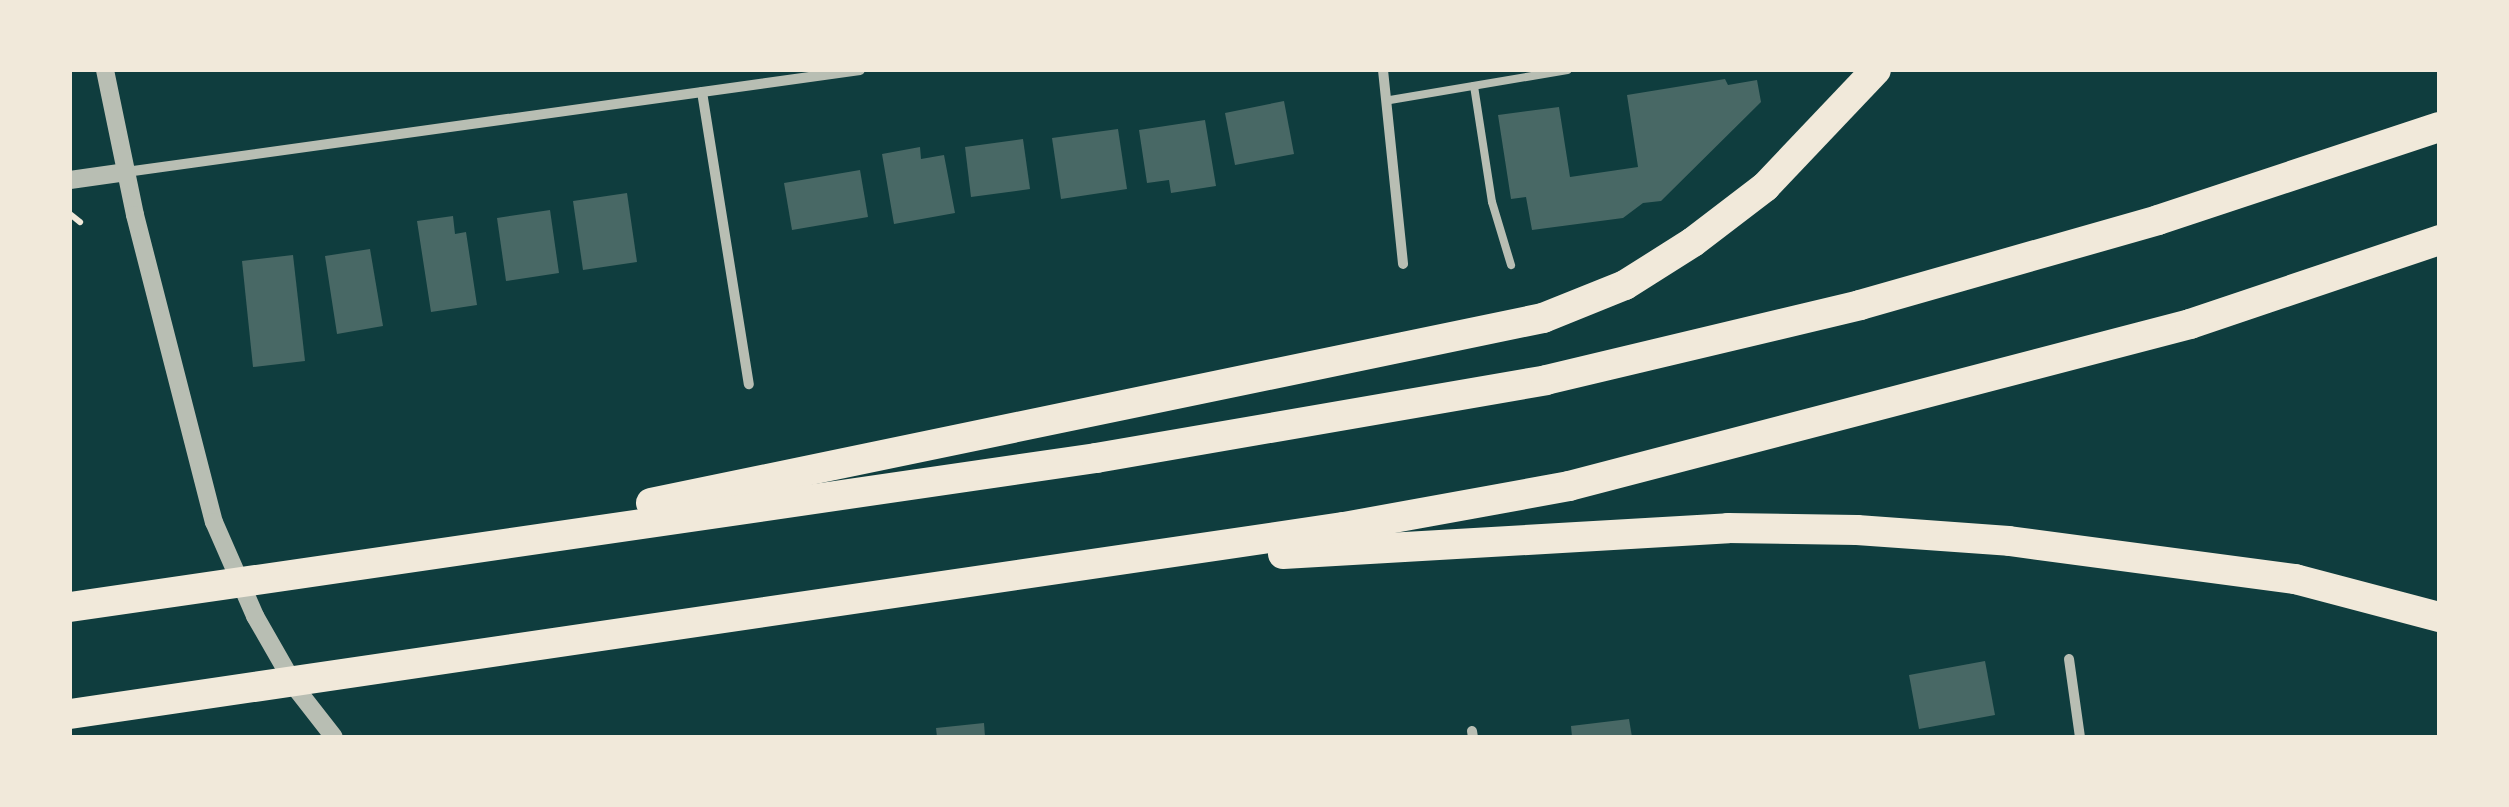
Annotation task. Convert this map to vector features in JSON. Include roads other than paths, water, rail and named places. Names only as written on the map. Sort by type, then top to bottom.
[{"type":"highway","points":[[336,567],[1543,318],[1625,285],[1694,242],[1765,187],[1876,70]]},
{"type":"highway","points":[[70,606],[1096,458],[1546,380],[1860,304],[2158,220],[2439,127]]},
{"type":"highway","points":[[70,714],[1095,565],[1587,481],[2190,324],[2439,240]]},
{"type":"highway","points":[[1095,565],[1728,528],[1857,530],[2009,541],[2277,576],[2439,617]]},
{"type":"street","points":[[106,70],[126,172],[214,522],[255,616],[298,691],[334,737]]},
{"type":"street","points":[[70,180],[860,70]]},
{"type":"street","points":[[1384,70],[1390,100],[1403,264]]},
{"type":"street","points":[[702,92],[749,384]]},
{"type":"street","points":[[2068,659],[2080,737]]},
{"type":"lane","points":[[1390,100],[1567,70]]},
{"type":"lane","points":[[1474,86],[1492,202],[1511,265]]}]
